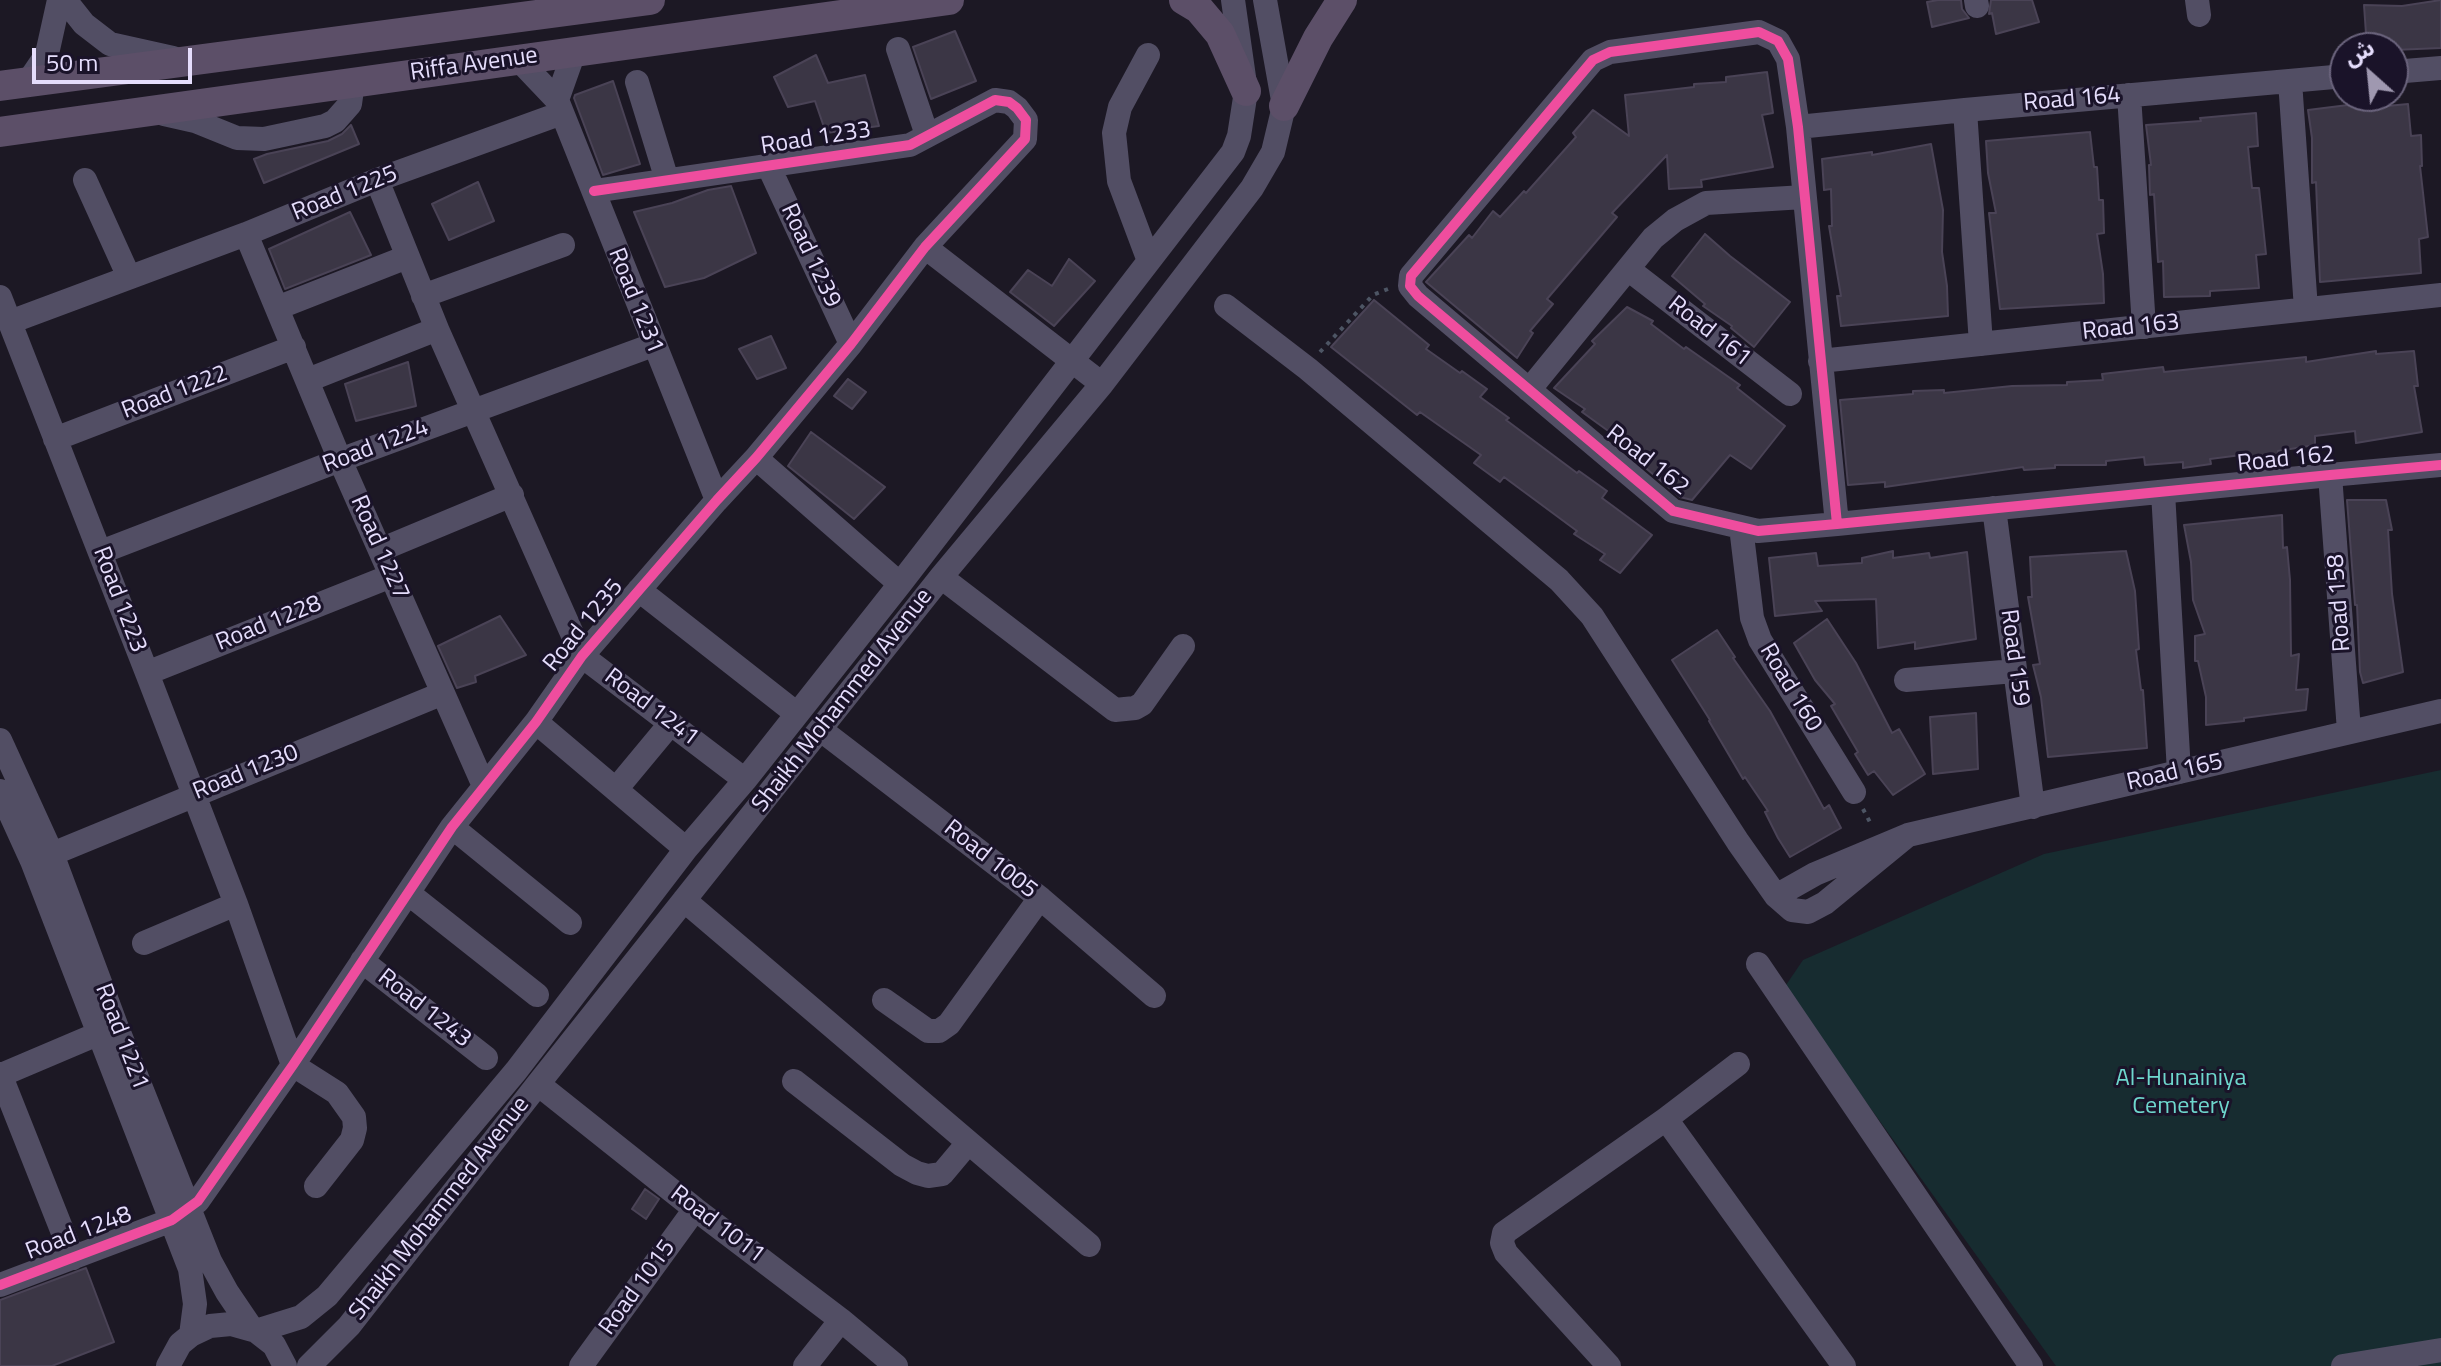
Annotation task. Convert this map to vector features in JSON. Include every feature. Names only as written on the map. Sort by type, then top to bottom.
[{"type":"main road","name":"Riffa Avenue","points":[[14,84],[650,0]]},
{"type":"main road","name":"Riffa Avenue","points":[[0,132],[949,0]]},
{"type":"main road","points":[[1184,0],[1199,9],[1220,34],[1246,91]]},
{"type":"main road","points":[[1284,106],[1318,38],[1342,0]]},
{"type":"street","points":[[14,84],[47,54],[59,0]]},
{"type":"street","points":[[65,0],[84,24],[110,44],[195,61]]},
{"type":"street","name":"Shaikh Mohammed Avenue","points":[[254,1330],[301,1317],[327,1296],[516,1071],[686,849],[745,780],[900,584],[1233,152],[1246,91],[1233,0]]},
{"type":"street","name":"Shaikh Mohammed Avenue","points":[[309,1366],[349,1326],[941,577],[1102,384],[1252,188],[1273,152],[1284,106],[1265,0]]},
{"type":"street","points":[[1410,286],[1411,276],[1593,60],[1610,52],[1759,32],[1778,41],[1788,59],[1798,127],[1837,524]]},
{"type":"street","points":[[898,49],[927,135]]},
{"type":"street","points":[[560,106],[574,52]]},
{"type":"street","points":[[1148,55],[1120,107],[1114,133],[1119,181],[1149,261]]},
{"type":"street","name":"Road 1231","points":[[519,60],[560,106],[717,500]]},
{"type":"street","points":[[2409,71],[2441,68],[2441,78]]},
{"type":"street","name":"Road 164","points":[[1798,127],[2329,77]]},
{"type":"street","points":[[2290,81],[2306,309]]},
{"type":"street","points":[[142,112],[177,116],[237,138],[264,139],[335,121],[350,104],[353,82]]},
{"type":"street","points":[[637,82],[667,180]]},
{"type":"street","points":[[2129,95],[2144,327]]},
{"type":"street","name":"Road 1233","points":[[594,191],[910,145],[995,100],[1009,102],[1026,120]]},
{"type":"street","name":"Road 1225","points":[[10,322],[246,234],[560,106]]},
{"type":"street","points":[[1965,110],[1981,344]]},
{"type":"street","name":"Road 1235","points":[[181,1214],[207,1189],[452,827],[536,722],[582,656],[756,458],[851,344],[925,247],[1025,139],[1026,120]]},
{"type":"street","name":"Road 1239","points":[[769,167],[851,344]]},
{"type":"street","points":[[85,180],[129,277]]},
{"type":"street","name":"Road 1241","points":[[377,180],[437,329],[582,656],[745,780]]},
{"type":"street","points":[[1529,390],[1653,238],[1675,220],[1706,203],[1804,197]]},
{"type":"street","name":"Road 1227","points":[[246,234],[340,460],[484,786]]},
{"type":"street","points":[[423,296],[563,245]]},
{"type":"street","points":[[925,247],[1102,384]]},
{"type":"street","points":[[277,308],[407,257]]},
{"type":"street","name":"Road 161","points":[[1628,269],[1790,394]]},
{"type":"street","name":"Road 162","points":[[1410,286],[1673,511],[1758,531],[2441,465]]},
{"type":"street","name":"Road 163","points":[[1820,361],[2441,295]]},
{"type":"street","name":"Road 1223","points":[[0,297],[236,904],[293,1065]]},
{"type":"street","points":[[1226,306],[1308,369],[1559,580],[1592,616],[1776,896]]},
{"type":"street","points":[[308,380],[437,329]]},
{"type":"street","name":"Road 1224","points":[[101,552],[653,345]]},
{"type":"street","name":"Road 1222","points":[[55,439],[294,347]]},
{"type":"street","points":[[756,458],[900,584]]},
{"type":"street","name":"Road 158","points":[[2330,475],[2349,731]]},
{"type":"street","points":[[2163,492],[2179,772]]},
{"type":"street","points":[[380,550],[512,495]]},
{"type":"street","name":"Road 159","points":[[1994,508],[2033,807]]},
{"type":"street","name":"Road 160","points":[[1741,527],[1752,618],[1760,640],[1854,792]]},
{"type":"street","name":"Road 1228","points":[[147,673],[391,576]]},
{"type":"street","points":[[941,577],[1115,710],[1142,704],[1183,646]]},
{"type":"street","name":"Road 1235","points":[[639,590],[797,714]]},
{"type":"street","points":[[1906,680],[2015,671]]},
{"type":"street","name":"Road 1230","points":[[52,854],[441,694]]},
{"type":"street","name":"Road 165","points":[[1908,835],[1825,903],[1808,912],[1792,910],[1776,896],[1792,884],[1908,835],[2441,711]]},
{"type":"street","points":[[536,722],[686,849]]},
{"type":"street","points":[[617,788],[671,723]]},
{"type":"street","name":"Road 1005","points":[[821,730],[1040,898],[1154,996]]},
{"type":"street","name":"Road 1221","points":[[0,740],[52,854],[116,1025],[181,1214],[254,1330],[274,1345],[285,1366]]},
{"type":"street","name":"Road 1221","points":[[0,791],[9,834],[170,1185]]},
{"type":"street","points":[[452,827],[570,923]]},
{"type":"street","points":[[408,893],[537,995]]},
{"type":"street","points":[[884,1000],[928,1031],[939,1031],[949,1024],[1040,898]]},
{"type":"street","points":[[684,900],[1089,1245]]},
{"type":"street","points":[[144,943],[236,904]]},
{"type":"street","name":"Road 1243","points":[[362,961],[486,1058]]},
{"type":"street","points":[[1758,964],[2031,1366]]},
{"type":"street","points":[[0,1074],[100,1033]]},
{"type":"street","points":[[1609,1366],[1506,1253],[1502,1243],[1504,1233],[1666,1119],[1738,1064]]},
{"type":"street","points":[[293,1065],[337,1093],[354,1117],[352,1140],[316,1186]]},
{"type":"street","name":"Road 1248","points":[[0,1074],[73,1258]]},
{"type":"street","points":[[794,1081],[902,1165],[917,1173],[928,1176],[942,1174],[968,1143]]},
{"type":"street","name":"Road 1011","points":[[538,1084],[896,1366]]},
{"type":"street","points":[[1666,1119],[1844,1366]]},
{"type":"street","name":"Road 1235","points":[[170,1185],[208,1166],[241,1138]]},
{"type":"street","name":"Road 1015","points":[[581,1366],[695,1209]]},
{"type":"street","name":"Road 1221","points":[[181,1214],[194,1292],[191,1335]]},
{"type":"street","name":"Road 1248","points":[[0,1285],[181,1214]]},
{"type":"street","points":[[805,1366],[841,1320]]},
{"type":"street","points":[[167,1362],[191,1335],[210,1326],[231,1324],[254,1330]]},
{"type":"street","points":[[2343,1366],[2441,1350]]},
{"type":"path","points":[[1311,344],[1322,353],[1373,295],[1410,286]]},
{"type":"path","points":[[1854,792],[1883,846]]},
{"type":"green space","name":"Al-Hunainiya Cemetery","points":[[2441,770],[2441,1366],[2056,1366],[1784,988],[1803,960],[2044,854]]},
{"type":"building","points":[[1961,0],[1962,9],[1969,18],[1932,27],[1927,2]]},
{"type":"building","points":[[1991,0],[2032,0],[2039,22],[1996,34],[1992,13],[1989,14]]},
{"type":"building","points":[[2441,0],[2441,48],[2409,49],[2409,32],[2366,32],[2364,5],[2402,6]]},
{"type":"building","points":[[955,31],[976,81],[931,99],[913,47]]},
{"type":"building","points":[[816,55],[828,83],[865,75],[879,126],[826,133],[815,101],[788,107],[774,77]]},
{"type":"building","points":[[1767,72],[1773,113],[1762,115],[1773,167],[1701,180],[1702,187],[1669,189],[1667,155],[1612,213],[1617,217],[1547,299],[1553,304],[1530,331],[1533,333],[1517,358],[1426,282],[1469,235],[1472,238],[1493,211],[1500,217],[1524,191],[1526,193],[1576,137],[1573,133],[1593,110],[1629,136],[1625,95],[1726,82],[1726,77]]},
{"type":"building","points":[[613,81],[640,164],[603,175],[574,98]]},
{"type":"building","points":[[2329,107],[2329,112],[2409,112],[2411,136],[2421,135],[2420,166],[2428,237],[2419,239],[2421,273],[2320,282],[2316,182],[2312,183],[2312,138],[2308,110]]},
{"type":"building","points":[[2256,113],[2258,146],[2248,147],[2252,188],[2259,188],[2266,254],[2256,255],[2259,288],[2210,291],[2210,296],[2164,297],[2163,261],[2158,262],[2154,194],[2150,195],[2151,165],[2146,125]]},
{"type":"building","points":[[351,125],[359,144],[264,183],[254,159],[328,141]]},
{"type":"building","points":[[2090,132],[2099,200],[2103,200],[2104,233],[2097,234],[2104,303],[2000,309],[1989,213],[1996,213],[1988,173],[1986,141]]},
{"type":"building","points":[[1931,144],[1943,210],[1942,252],[1948,316],[1841,326],[1837,296],[1841,296],[1829,226],[1832,226],[1831,189],[1824,190],[1822,159],[1872,152],[1872,155]]},
{"type":"building","points":[[478,182],[494,221],[449,240],[432,204]]},
{"type":"building","points":[[731,186],[756,253],[704,278],[665,287],[634,212]]},
{"type":"building","points":[[350,212],[371,255],[285,289],[269,249]]},
{"type":"building","points":[[1705,234],[1790,302],[1754,347],[1672,276]]},
{"type":"building","points":[[1069,259],[1095,281],[1054,326],[1010,292],[1028,270],[1052,286]]},
{"type":"building","points":[[1374,300],[1429,345],[1426,349],[1487,389],[1480,397],[1509,418],[1506,420],[1577,473],[1579,471],[1607,491],[1602,498],[1652,535],[1620,573],[1600,560],[1605,554],[1574,534],[1577,531],[1504,477],[1500,482],[1474,463],[1481,455],[1420,412],[1417,415],[1331,347]]},
{"type":"building","points":[[1627,307],[1653,321],[1651,324],[1684,349],[1686,347],[1740,385],[1737,388],[1785,426],[1751,469],[1730,455],[1692,500],[1680,497],[1637,460],[1639,457],[1618,438],[1582,412],[1585,409],[1554,388],[1595,344],[1592,341]]},
{"type":"building","points":[[771,336],[786,368],[757,379],[739,349]]},
{"type":"building","points":[[2376,351],[2376,354],[2414,351],[2418,386],[2414,386],[2422,432],[2356,443],[2355,431],[2315,436],[2315,445],[2278,451],[2278,457],[2249,460],[2249,454],[2210,459],[2211,464],[2183,468],[2183,462],[2145,465],[2144,457],[2106,461],[2106,465],[2055,465],[2055,468],[2024,470],[2023,467],[1885,487],[1885,482],[1848,485],[1840,400],[1913,394],[1913,391],[1944,390],[1944,393],[2012,386],[2067,385],[2067,382],[2103,380],[2102,374],[2163,367],[2164,372],[2306,357],[2306,362]]},
{"type":"building","points":[[408,362],[416,406],[356,421],[345,384]]},
{"type":"building","points":[[848,379],[866,392],[852,409],[834,396]]},
{"type":"building","points":[[811,432],[885,487],[854,519],[788,466]]},
{"type":"building","points":[[2347,500],[2386,500],[2392,530],[2388,530],[2392,594],[2403,672],[2363,683],[2360,672]]},
{"type":"building","points":[[2282,515],[2283,548],[2287,547],[2290,580],[2291,656],[2299,654],[2296,690],[2308,689],[2306,710],[2206,725],[2206,697],[2198,661],[2195,661],[2195,636],[2205,634],[2193,600],[2191,562],[2184,525]]},
{"type":"building","points":[[1893,551],[1893,558],[1929,553],[1930,558],[1967,552],[1976,639],[1915,649],[1915,642],[1878,648],[1876,599],[1815,601],[1822,611],[1775,616],[1769,558],[1816,553],[1818,566],[1862,563],[1862,558]]},
{"type":"building","points":[[2126,551],[2135,591],[2139,649],[2136,650],[2143,690],[2147,748],[2048,757],[2041,697],[2033,665],[2040,664],[2028,597],[2032,597],[2030,557]]},
{"type":"building","points":[[500,616],[526,655],[475,676],[476,682],[457,688],[438,646]]},
{"type":"building","points":[[1827,619],[1856,663],[1892,733],[1899,729],[1925,774],[1893,795],[1874,771],[1868,775],[1831,706],[1835,704],[1815,680],[1794,643]]},
{"type":"building","points":[[1717,630],[1770,711],[1824,809],[1829,805],[1841,828],[1790,857],[1765,812],[1768,811],[1745,777],[1743,779],[1672,660]]},
{"type":"building","points":[[1976,713],[1978,769],[1933,774],[1930,717]]},
{"type":"building","points":[[645,1189],[659,1199],[646,1219],[632,1209]]},
{"type":"building","points":[[86,1268],[114,1342],[52,1366],[0,1366],[0,1300]]},
{"type":"cycle path","points":[[1837,524],[1798,127],[1788,59],[1778,41],[1759,32],[1610,52],[1593,60],[1411,276],[1410,286],[1673,511],[1758,531],[1837,524],[2330,475],[2441,465]]},
{"type":"cycle path","points":[[0,1285],[172,1220],[198,1201],[452,827],[536,722],[582,656],[756,458],[851,344],[925,247],[1025,139],[1026,120],[1009,102],[995,100],[910,145],[594,191]]}]
